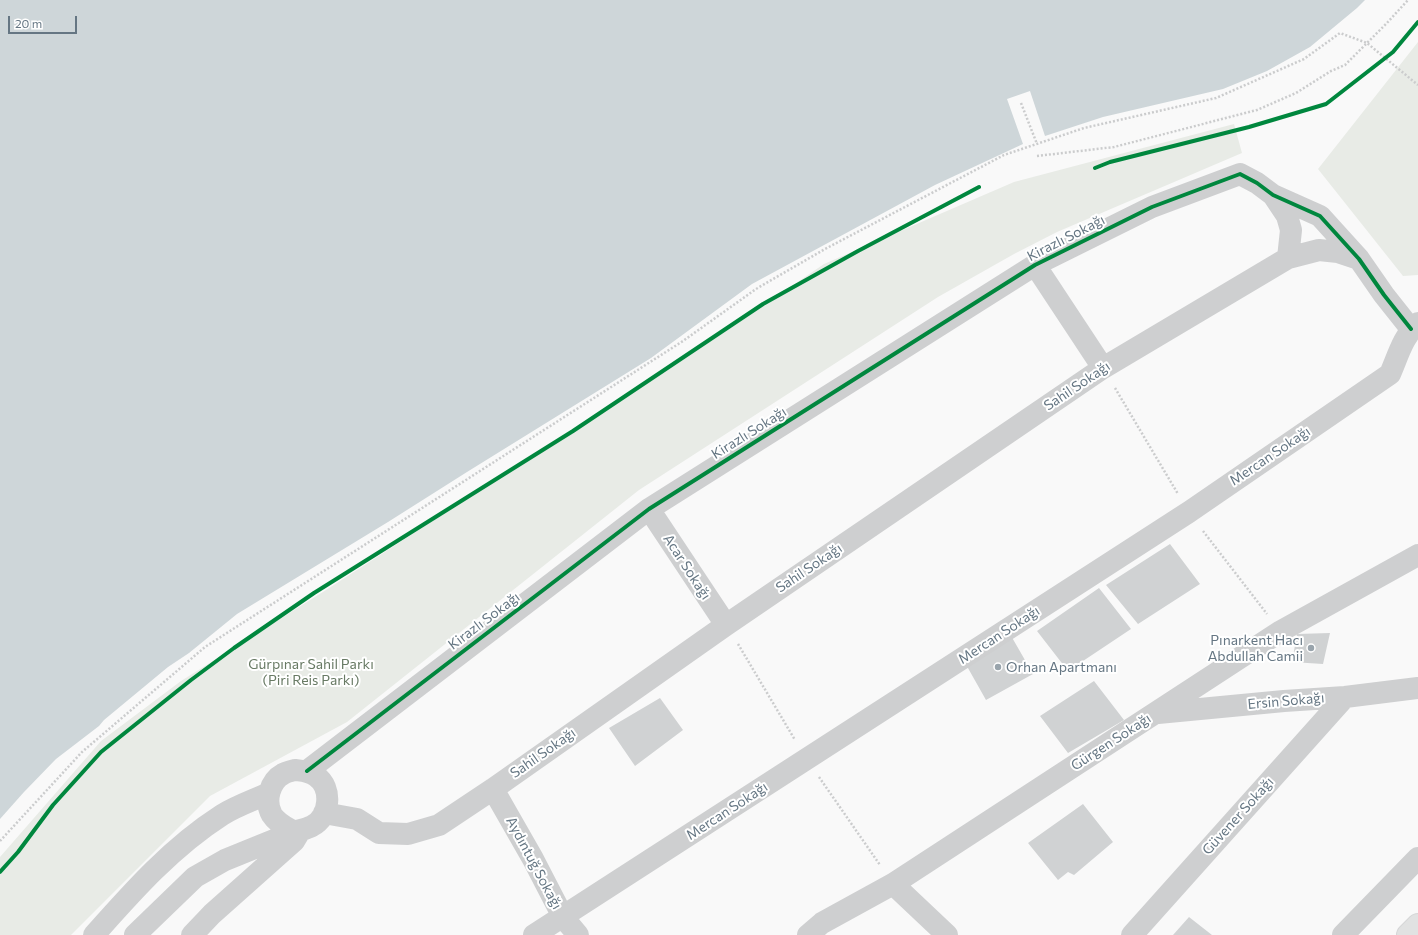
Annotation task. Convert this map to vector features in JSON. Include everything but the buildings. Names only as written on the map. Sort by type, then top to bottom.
[{"type":"main road","points":[[1408,935],[1418,925]]},
{"type":"street","name":"Kirazlı Sokağı","points":[[307,771],[649,509],[1035,265],[1152,207],[1240,174],[1257,183],[1273,195]]},
{"type":"street","points":[[1273,195],[1287,216],[1290,230],[1288,258]]},
{"type":"street","points":[[1273,195],[1320,216],[1359,259],[1384,295],[1415,326]]},
{"type":"street","name":"Sahil Sokağı","points":[[324,813],[357,819],[378,833],[408,834],[439,825],[726,624],[1103,368],[1288,258],[1319,250],[1338,252],[1359,259]]},
{"type":"street","points":[[1035,265],[1103,368]]},
{"type":"street","name":"Mercan Sokağı","points":[[534,935],[1188,512],[1390,374],[1405,339],[1415,326]]},
{"type":"street","name":"Acar Sokağı","points":[[649,509],[726,624]]},
{"type":"street","name":"Gürgen Sokağı","points":[[808,935],[822,923],[893,884],[1281,632],[1418,555]]},
{"type":"street","name":"Ersin Sokağı","points":[[1154,714],[1284,701],[1345,697],[1418,688]]},
{"type":"street","name":"Güvener Sokağı","points":[[1132,935],[1345,697]]},
{"type":"street","points":[[135,935],[195,877],[225,860],[312,826],[321,819],[327,808],[328,797],[324,786],[317,776],[307,771],[295,770],[283,773],[274,780],[269,793],[268,803],[271,814],[279,823],[297,831]]},
{"type":"street","name":"Aydıntuğ Sokağı","points":[[493,788],[563,917],[578,935]]},
{"type":"street","points":[[94,935],[139,884],[186,841],[223,814],[269,793]]},
{"type":"street","points":[[192,935],[212,914],[294,841],[297,831]]},
{"type":"street","points":[[1343,935],[1418,858]]},
{"type":"street","points":[[893,884],[947,935]]},
{"type":"path","points":[[1037,156],[1114,147],[1257,110],[1296,93],[1331,71],[1345,65],[1408,0]]},
{"type":"path","points":[[0,841],[82,752],[205,647],[683,340],[756,289],[825,249],[1004,155],[1084,128],[1216,98],[1304,59],[1340,33],[1367,43],[1387,57],[1418,85]]},
{"type":"path","points":[[1379,63],[1387,57]]},
{"type":"path","points":[[1021,103],[1038,144]]},
{"type":"green space","points":[[1418,42],[1418,275],[1403,276],[1318,169]]},
{"type":"green space","name":"Gürpınar Sahil Parkı (Piri Reis Parkı)","points":[[1234,124],[1242,153],[1057,232],[1014,254],[938,297],[639,490],[347,722],[210,796],[71,935],[0,935],[0,857],[101,741],[181,681],[326,590],[723,333],[824,264],[1014,182]]},
{"type":"shaded area","points":[[0,0],[1365,0],[1310,47],[1267,71],[1223,89],[1103,117],[1045,136],[1030,91],[1007,99],[1023,144],[935,185],[752,284],[651,358],[237,614],[189,653],[168,667],[104,720],[99,726],[56,759],[0,819]]},
{"type":"cycle path","points":[[1095,168],[1110,162],[1249,127],[1326,104],[1393,52],[1418,22]]},
{"type":"cycle path","points":[[307,771],[649,509],[1035,265],[1152,207],[1240,174],[1257,183],[1273,195],[1320,216],[1359,259],[1384,295],[1411,329]]},
{"type":"cycle path","points":[[0,872],[18,852],[53,805],[101,752],[191,680],[234,648],[314,593],[573,431],[763,304],[858,251],[979,187]]},
{"type":"place","name":"Pınarkent Hacı Abdullah Camii","points":[[1311,648]]},
{"type":"place","name":"Orhan Apartmanı","points":[[998,667]]}]
